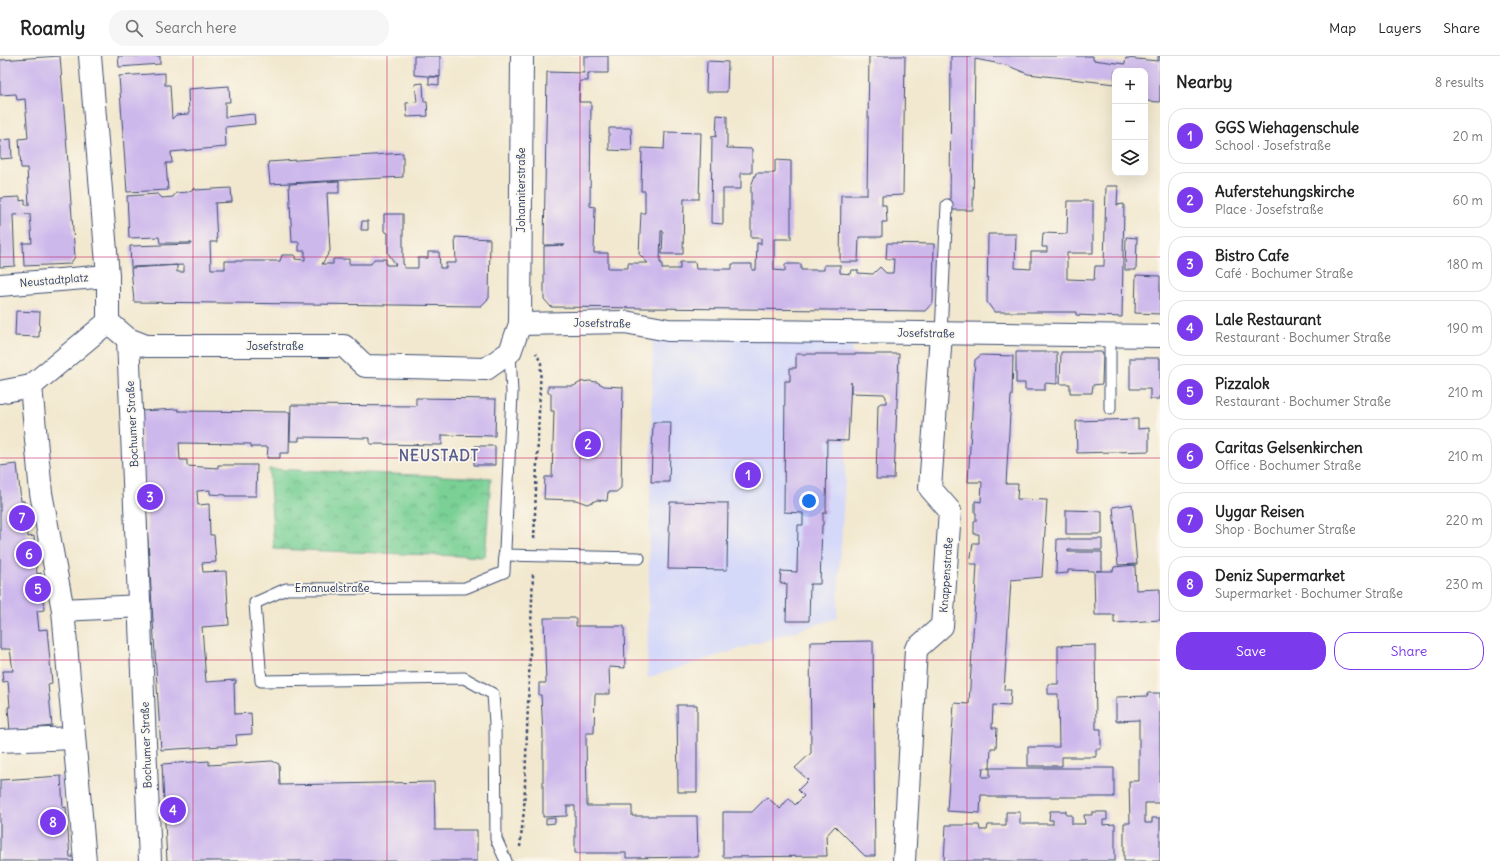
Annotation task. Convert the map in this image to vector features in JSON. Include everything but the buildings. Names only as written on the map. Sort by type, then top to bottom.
[{"type":"street","points":[[0,392],[31,386],[108,322],[108,276],[90,56]]},
{"type":"street","name":"Johanniterstraße","points":[[520,324],[522,56]]},
{"type":"street","name":"Neustadtplatz","points":[[0,285],[108,276]]},
{"type":"street","name":"Josefstraße","points":[[108,322],[128,339],[146,346],[344,346],[365,366],[486,369],[510,352]]},
{"type":"street","name":"Josefstraße","points":[[520,324],[625,322],[668,330],[1160,336]]},
{"type":"street","points":[[510,352],[520,324]]},
{"type":"street","name":"Knappenstraße","points":[[904,861],[916,649],[942,626],[950,510],[930,488],[941,334]]},
{"type":"street","name":"Bochumer Straße","points":[[128,339],[150,861]]},
{"type":"street","points":[[31,386],[41,493],[63,610],[85,861]]},
{"type":"street","points":[[63,610],[140,606]]},
{"type":"street","points":[[0,741],[74,738]]},
{"type":"lane","points":[[941,334],[947,205]]},
{"type":"lane","points":[[1110,336],[1110,409]]},
{"type":"lane","name":"Emanuelstraße","points":[[506,861],[496,839],[495,723],[493,694],[464,678],[261,681],[255,603],[286,589],[465,588],[504,572],[512,393],[510,352]]},
{"type":"lane","points":[[504,555],[639,558]]},
{"type":"path","points":[[519,854],[524,810],[540,363],[520,324]]},
{"type":"shaded area","points":[[653,327],[853,333],[837,618],[647,678]]},
{"type":"green space","points":[[269,469],[491,478],[485,557],[274,549]]},
{"type":"place","name":"Auferstehungskirche","points":[[588,444]]},
{"type":"place","name":"GGS Wiehagenschule","points":[[748,475]]},
{"type":"place","name":"Bistro Cafe","points":[[150,497]]},
{"type":"place","name":"Uygar Reisen","points":[[22,518]]},
{"type":"place","name":"Caritas Gelsenkirchen","points":[[29,554]]},
{"type":"place","name":"Pizzalok","points":[[38,589]]},
{"type":"place","name":"Lale Restaurant","points":[[173,810]]},
{"type":"place","name":"Deniz Supermarket","points":[[53,822]]},
{"type":"district","name":"NEUSTADT","points":[[439,456]]}]
